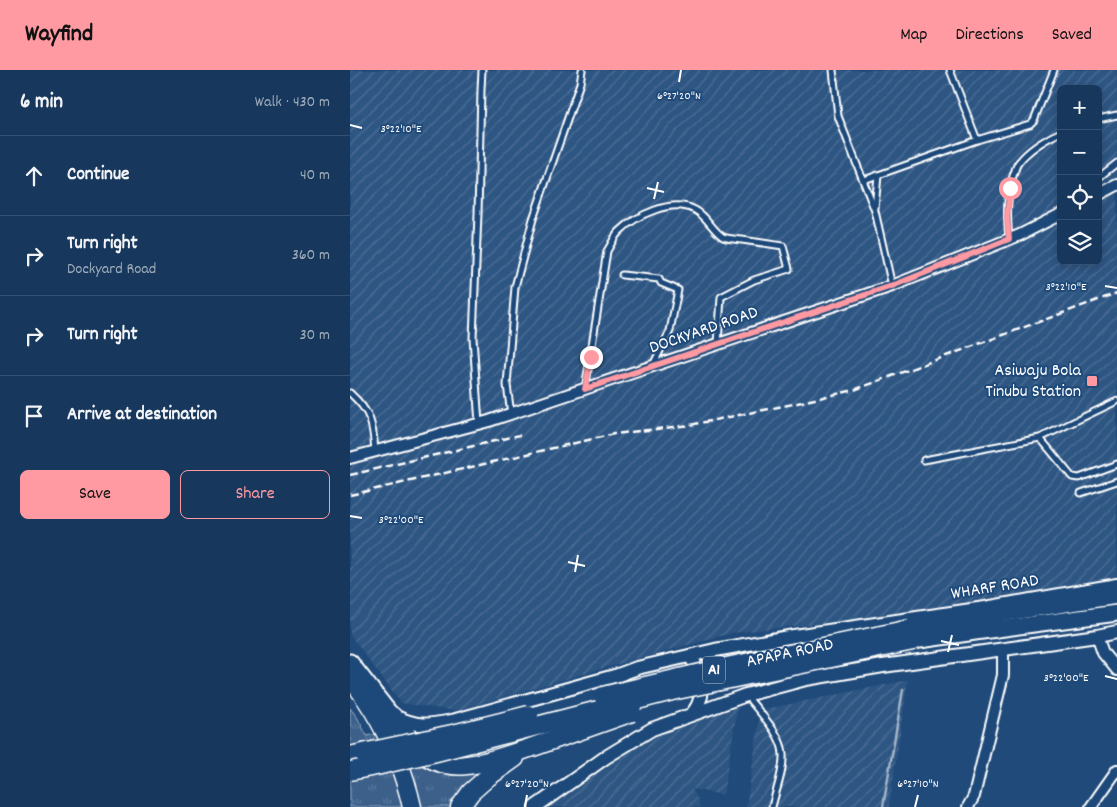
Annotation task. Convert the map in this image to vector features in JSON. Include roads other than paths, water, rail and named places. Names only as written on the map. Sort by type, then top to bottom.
[{"type":"highway","name":"APAPA ROAD","points":[[350,771],[436,752],[672,691],[911,635]]},
{"type":"highway","name":"APAPA ROAD","points":[[354,754],[457,733],[713,670],[911,635]]},
{"type":"highway","points":[[350,677],[381,722],[396,753],[407,784],[412,807]]},
{"type":"highway","points":[[392,716],[420,751],[432,759],[443,764],[455,766],[478,764],[737,677]]},
{"type":"highway","points":[[350,695],[374,730],[396,784],[402,807]]},
{"type":"highway","points":[[460,807],[471,792],[488,777],[530,748]]},
{"type":"main road","name":"APAPA ROAD","points":[[911,635],[986,616],[1117,596]]},
{"type":"main road","name":"APAPA ROAD","points":[[911,635],[982,630],[1117,613]]},
{"type":"main road","points":[[350,662],[392,716]]},
{"type":"street","points":[[1102,193],[1117,185]]},
{"type":"street","name":"DOCKYARD ROAD","points":[[350,458],[511,414],[892,286],[1020,235],[1057,216]]},
{"type":"street","name":"WHARF ROAD","points":[[392,716],[413,724],[436,724],[618,675],[637,668],[690,656],[794,636],[995,606],[1117,585]]},
{"type":"street","points":[[536,807],[606,757],[652,729],[746,695],[797,682],[883,666],[1117,632]]},
{"type":"street","points":[[794,636],[785,650],[790,672],[797,682]]},
{"type":"street","points":[[1097,636],[1103,653],[1117,670]]},
{"type":"street","points":[[968,807],[974,796],[1002,675],[1003,649]]},
{"type":"street","points":[[690,656],[697,666],[702,690],[700,702],[693,713]]},
{"type":"street","points":[[1091,807],[1117,770]]},
{"type":"lane","points":[[479,424],[473,338],[482,70]]},
{"type":"lane","points":[[511,414],[507,385],[516,287],[533,218],[580,83],[582,70]]},
{"type":"lane","points":[[833,70],[838,116],[875,211],[892,286]]},
{"type":"lane","points":[[950,70],[978,140]]},
{"type":"lane","points":[[864,180],[1030,124],[1034,120],[1054,70]]},
{"type":"lane","points":[[1102,118],[1117,115]]},
{"type":"lane","points":[[1009,239],[1007,217],[1010,188],[1018,163],[1031,150],[1057,134]]},
{"type":"lane","points":[[1102,175],[1117,163]]},
{"type":"lane","points":[[875,211],[878,175]]},
{"type":"lane","points":[[585,389],[607,252],[617,233],[633,220],[652,211],[674,206],[685,207],[696,211],[724,237],[783,246],[789,269],[754,280],[721,298],[718,344]]},
{"type":"lane","points":[[622,274],[659,279],[661,283],[678,290],[670,331],[653,366]]},
{"type":"lane","points":[[350,393],[361,403],[369,416],[373,430],[375,452]]},
{"type":"lane","points":[[924,460],[1040,438],[1117,402]]},
{"type":"lane","points":[[1040,438],[1072,477],[1079,478],[1117,464]]},
{"type":"lane","points":[[1081,493],[1117,481]]},
{"type":"lane","points":[[746,695],[777,733],[783,753],[781,771],[772,807]]},
{"type":"waterway","points":[[883,807],[903,690]]},
{"type":"railway","points":[[350,495],[614,434],[690,425],[854,390],[1117,293]]},
{"type":"railway","points":[[350,475],[520,435]]},
{"type":"place","name":"Asiwaju Bola Tinubu Station","points":[[1092,381]]}]
